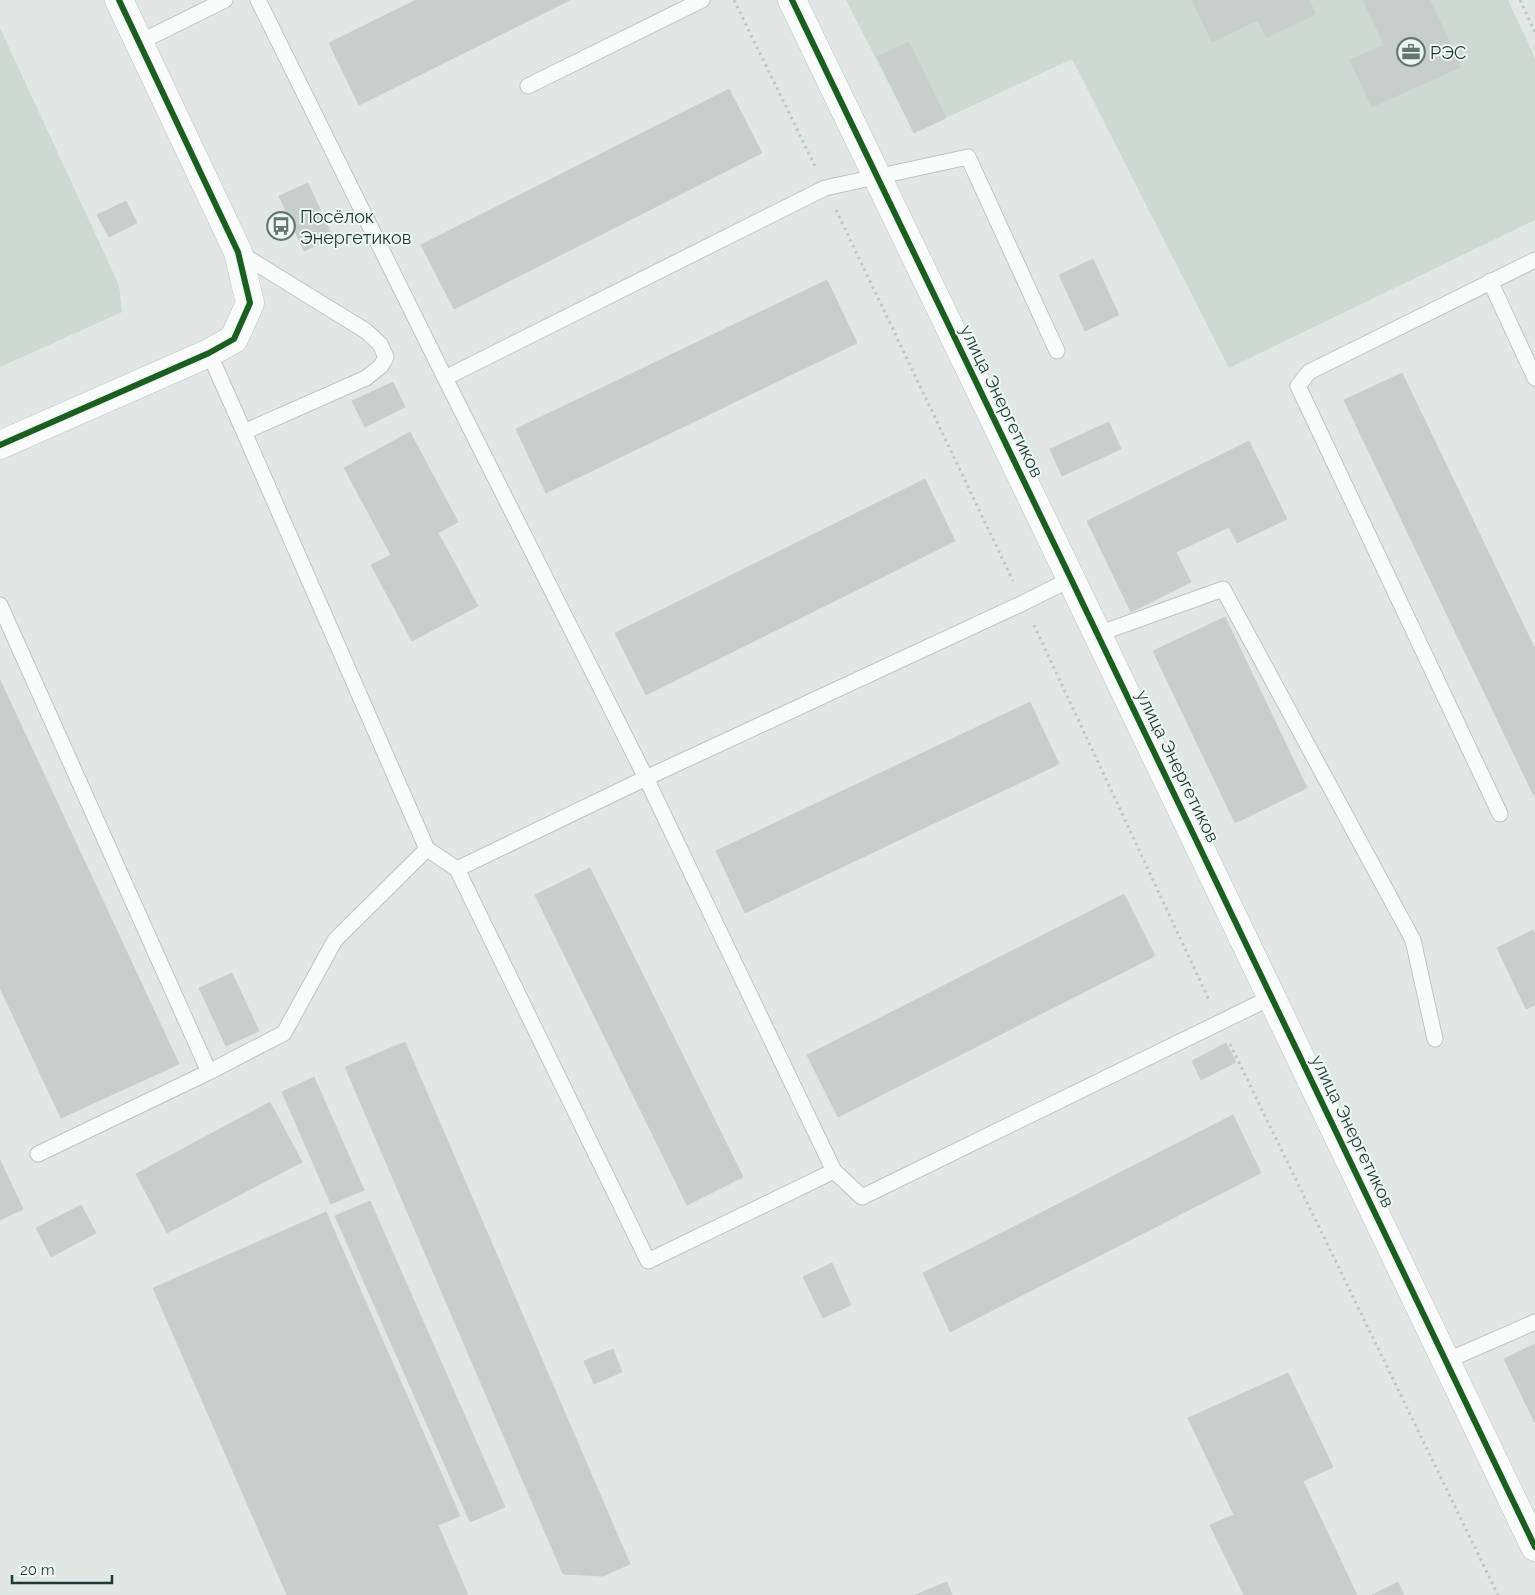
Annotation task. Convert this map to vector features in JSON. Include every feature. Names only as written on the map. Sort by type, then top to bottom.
[{"type":"street","points":[[0,445],[209,353],[234,340],[250,303],[238,252],[119,0]]},
{"type":"street","name":"улица Энергетиков","points":[[792,0],[1535,1547]]},
{"type":"lane","points":[[140,42],[225,0]]},
{"type":"lane","points":[[258,0],[444,378],[646,778],[834,1171],[862,1197],[1272,997]]},
{"type":"lane","points":[[528,86],[702,0]]},
{"type":"lane","points":[[444,378],[825,188],[968,156],[1057,351]]},
{"type":"lane","points":[[238,252],[366,331],[380,344],[386,357],[381,366],[366,378],[244,432]]},
{"type":"lane","points":[[1500,814],[1298,386],[1309,372],[1535,260]]},
{"type":"lane","points":[[1490,282],[1535,378]]},
{"type":"lane","points":[[209,353],[428,848],[458,869],[648,1262],[834,1171]]},
{"type":"lane","points":[[458,869],[646,778],[1071,579]]},
{"type":"lane","points":[[1098,634],[1223,590],[1413,940],[1435,1039]]},
{"type":"lane","points":[[0,605],[208,1072]]},
{"type":"lane","points":[[38,1154],[284,1033],[335,940],[428,848]]},
{"type":"lane","points":[[1446,1361],[1535,1322]]},
{"type":"path","points":[[734,0],[1023,603],[1220,1022],[1498,1595]]},
{"type":"path","points":[[1520,0],[1535,32]]},
{"type":"shaded area","points":[[846,0],[1508,0],[1535,58],[1535,220],[1229,368],[1072,59],[914,133]]},
{"type":"shaded area","points":[[0,28],[119,285],[122,312],[0,367]]},
{"type":"building","points":[[416,0],[570,0],[359,105],[329,43]]},
{"type":"building","points":[[1192,0],[1309,0],[1316,14],[1266,38],[1258,20],[1212,42]]},
{"type":"building","name":"РЭС","points":[[1363,0],[1430,0],[1461,67],[1372,107],[1350,60],[1384,45]]},
{"type":"building","points":[[909,42],[946,118],[914,133],[877,57]]},
{"type":"building","points":[[729,89],[762,153],[454,309],[421,245]]},
{"type":"building","points":[[308,183],[333,238],[304,251],[279,196]]},
{"type":"building","points":[[126,201],[137,223],[109,237],[97,215]]},
{"type":"building","points":[[1093,259],[1119,315],[1085,331],[1059,275]]},
{"type":"building","points":[[827,280],[857,343],[546,493],[516,429]]},
{"type":"building","points":[[1402,373],[1535,649],[1535,798],[1344,400]]},
{"type":"building","points":[[393,382],[405,407],[365,427],[352,401]]},
{"type":"building","points":[[1109,422],[1121,449],[1062,476],[1050,449]]},
{"type":"building","points":[[410,432],[458,522],[438,533],[478,606],[412,641],[371,565],[391,555],[344,468]]},
{"type":"building","points":[[1249,441],[1287,519],[1237,543],[1229,527],[1176,552],[1191,582],[1131,612],[1087,521]]},
{"type":"building","points":[[925,479],[955,541],[646,695],[615,633]]},
{"type":"building","points":[[1225,617],[1307,788],[1235,823],[1153,651]]},
{"type":"building","points":[[0,680],[179,1064],[61,1118],[0,988]]},
{"type":"building","points":[[1030,702],[1059,764],[745,913],[716,851]]},
{"type":"building","points":[[590,868],[743,1177],[687,1205],[535,895]]},
{"type":"building","points":[[1124,894],[1155,956],[838,1117],[807,1055]]},
{"type":"building","points":[[1533,930],[1535,935],[1535,1005],[1526,1009],[1497,948]]},
{"type":"building","points":[[232,973],[259,1031],[226,1046],[199,988]]},
{"type":"building","points":[[405,1042],[630,1564],[603,1576],[563,1574],[345,1067]]},
{"type":"building","points":[[1226,1043],[1236,1062],[1201,1080],[1192,1061]]},
{"type":"building","points":[[314,1077],[364,1190],[331,1204],[282,1092]]},
{"type":"building","points":[[270,1102],[302,1162],[167,1233],[136,1174]]},
{"type":"building","points":[[1233,1115],[1261,1173],[950,1332],[923,1273]]},
{"type":"building","points":[[0,1160],[23,1209],[0,1220]]},
{"type":"building","points":[[370,1201],[505,1507],[470,1522],[335,1216]]},
{"type":"building","points":[[81,1205],[96,1233],[51,1257],[36,1228]]},
{"type":"building","points":[[326,1212],[460,1516],[438,1525],[468,1595],[287,1595],[153,1288]]},
{"type":"building","points":[[832,1263],[851,1305],[823,1318],[803,1277]]},
{"type":"building","points":[[1535,1344],[1535,1423],[1504,1359]]},
{"type":"building","points":[[613,1349],[622,1372],[594,1384],[584,1361]]},
{"type":"building","points":[[1288,1373],[1333,1467],[1303,1481],[1357,1595],[1244,1595],[1210,1525],[1234,1515],[1188,1418]]},
{"type":"building","points":[[947,1582],[952,1595],[915,1595]]},
{"type":"building","points":[[1398,1582],[1404,1595],[1372,1595]]},
{"type":"cycle path","points":[[0,445],[209,353],[234,339],[250,303],[238,252],[119,0]]},
{"type":"cycle path","points":[[792,0],[1535,1547]]},
{"type":"place","name":"РЭС","points":[[1411,52]]},
{"type":"place","name":"Посёлок Энергетиков","points":[[281,226]]}]
